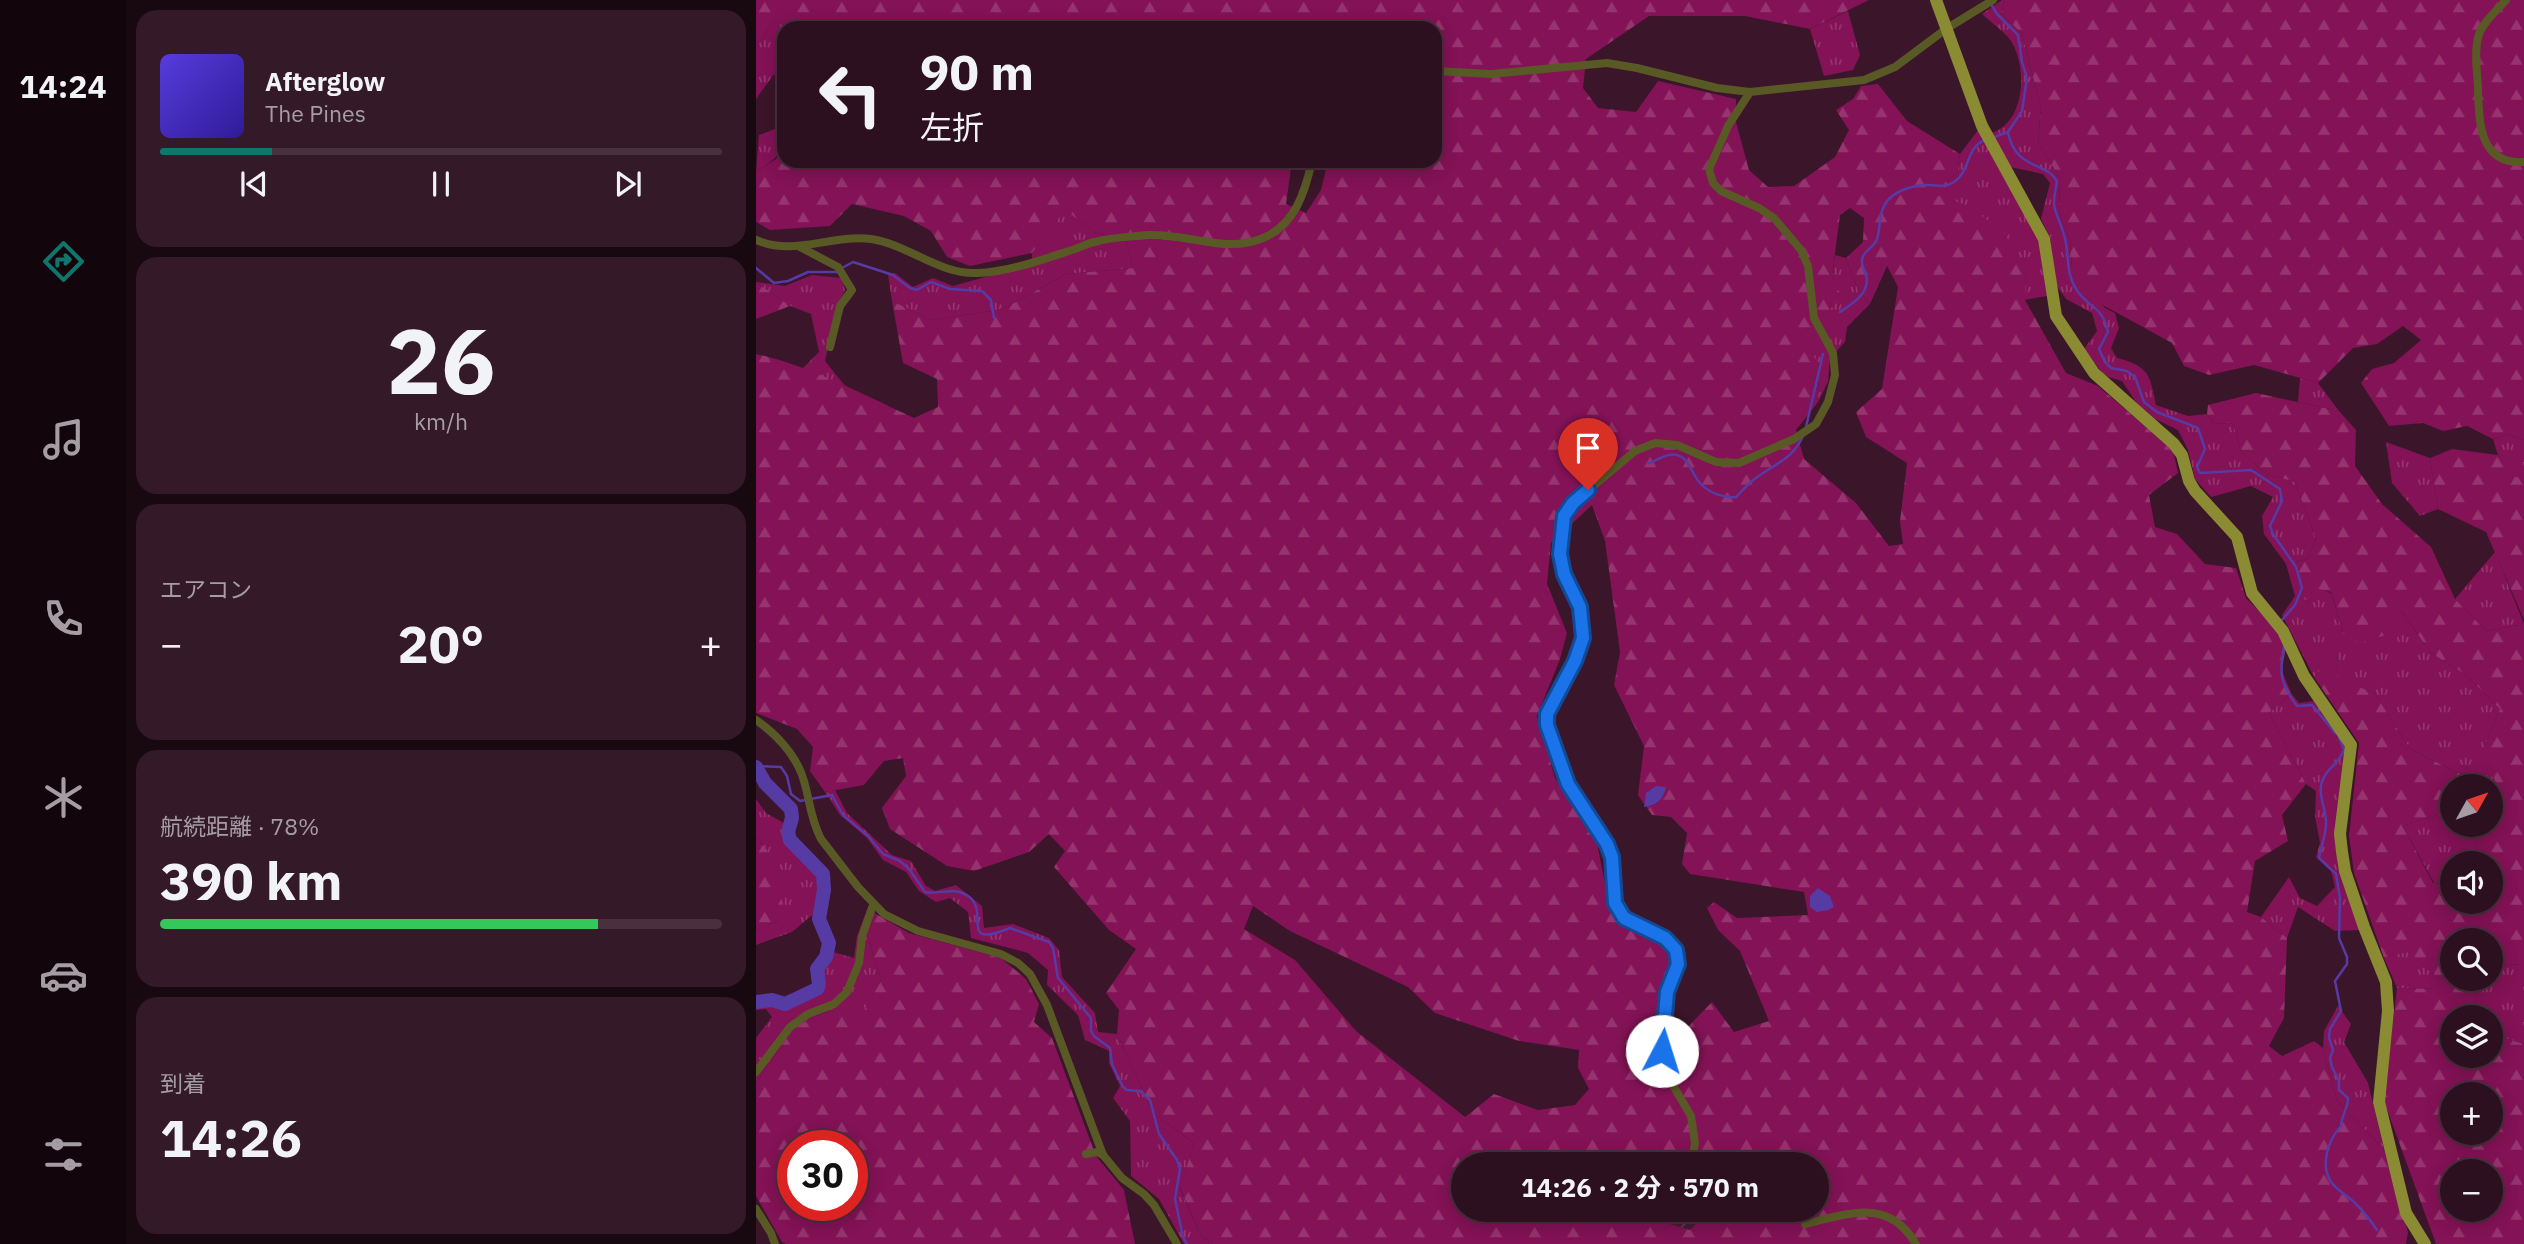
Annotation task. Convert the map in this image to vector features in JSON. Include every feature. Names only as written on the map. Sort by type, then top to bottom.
[{"type":"main road","points":[[1936,0],[1982,126],[2036,220],[2044,239],[2053,303],[2062,326],[2094,373],[2174,444],[2182,455],[2189,481],[2195,491],[2237,537],[2252,593],[2289,642],[2311,688],[2351,745],[2340,834],[2345,871],[2386,982],[2388,1011],[2379,1102],[2406,1213],[2425,1244]]},
{"type":"street","points":[[1442,71],[1491,74],[1607,63],[1717,88],[1750,92],[1864,80],[1895,67],[1946,29],[1993,0]]},
{"type":"street","points":[[2506,0],[2484,25],[2477,45],[2480,128],[2489,147],[2501,159],[2515,163],[2524,162]]},
{"type":"street","points":[[1694,1152],[1695,1143],[1691,1116],[1665,1072],[1662,1051],[1667,992],[1678,964],[1676,950],[1665,938],[1624,918],[1615,903],[1612,857],[1607,844],[1568,784],[1547,725],[1547,714],[1575,661],[1583,638],[1580,607],[1564,574],[1560,554],[1564,516],[1573,503],[1634,451],[1655,443],[1677,445],[1716,462],[1739,463],[1805,432],[1816,424],[1828,402],[1835,375],[1833,354],[1814,318],[1808,266],[1801,250],[1773,218],[1759,208],[1721,191],[1713,183],[1709,169],[1728,126],[1750,92]]},
{"type":"street","points":[[756,240],[782,248],[830,240],[874,240],[901,247],[947,267],[976,273],[1015,266],[1094,242],[1124,237],[1176,236],[1216,244],[1249,243],[1271,234],[1296,211],[1305,192],[1310,168]]},
{"type":"street","points":[[800,247],[841,271],[852,290],[840,306],[830,347]]},
{"type":"street","points":[[756,720],[775,735],[796,764],[802,775],[811,817],[821,839],[873,905],[918,932],[1011,958],[1030,974],[1046,1005],[1103,1155],[1122,1178],[1154,1205],[1177,1244]]},
{"type":"street","points":[[756,1072],[790,1027],[808,1014],[834,1004],[847,992],[859,963],[862,937],[873,905]]},
{"type":"street","points":[[1086,1154],[1097,1152],[1103,1155]]},
{"type":"street","points":[[756,1209],[775,1244]]},
{"type":"street","points":[[1805,1224],[1861,1211],[1872,1212],[1897,1221],[1916,1244]]},
{"type":"shaded area","points":[[1656,786],[1666,787],[1661,799],[1644,807],[1646,793]]},
{"type":"shaded area","points":[[1818,888],[1830,896],[1834,907],[1817,912],[1810,907],[1810,896]]},
{"type":"shaded area","points":[[1670,1222],[1699,1222],[1691,1230]]},
{"type":"green space","points":[[756,0],[1869,0],[1810,29],[1745,16],[1649,16],[1586,59],[1583,88],[1598,108],[1636,112],[1658,81],[1736,99],[1736,122],[1749,170],[1768,187],[1794,186],[1835,157],[1849,130],[1836,110],[1853,99],[1861,86],[1878,84],[1907,121],[1960,154],[1957,173],[1930,193],[1969,206],[2004,233],[2026,268],[2025,300],[2066,373],[2098,386],[2173,450],[2178,473],[2149,495],[2155,527],[2177,534],[2205,564],[2236,568],[2246,598],[2274,626],[2286,645],[2282,671],[2291,693],[2269,713],[2306,784],[2282,815],[2288,841],[2255,861],[2247,912],[2261,917],[2287,938],[2284,1018],[2269,1046],[2282,1056],[2314,1041],[2323,1048],[2337,1101],[2384,1149],[2408,1232],[2406,1244],[1213,1244],[1201,1236],[1180,1188],[1194,1143],[1154,1114],[1117,1034],[1119,1010],[1106,993],[1136,949],[1109,930],[1054,867],[1065,851],[1049,834],[1029,852],[974,871],[947,866],[890,829],[882,808],[906,776],[903,758],[884,761],[864,785],[825,792],[810,771],[813,747],[797,729],[756,713],[756,354],[816,373],[914,418],[938,407],[937,379],[903,363],[892,301],[932,320],[1003,309],[1066,274],[1133,268],[1127,242],[1095,232],[1065,210],[1032,253],[970,266],[947,257],[931,231],[904,216],[852,204],[830,226],[770,230],[756,222],[756,172],[777,158],[777,168],[1291,168],[1286,204],[1306,213],[1321,190],[1326,168],[1442,168],[1442,21],[788,21],[781,6],[756,49]],"holes":[[[1850,208],[1864,218],[1863,242],[1846,258],[1858,290],[1870,304],[1887,266],[1898,287],[1882,389],[1856,412],[1866,437],[1907,463],[1900,521],[1903,544],[1889,546],[1856,503],[1804,459],[1796,430],[1818,402],[1819,366],[1802,335],[1842,298],[1832,276],[1840,215]],[[1592,505],[1605,541],[1620,652],[1614,685],[1644,746],[1638,795],[1652,815],[1671,817],[1687,833],[1682,864],[1690,874],[1804,892],[1808,915],[1737,918],[1714,902],[1707,908],[1718,930],[1740,951],[1769,1021],[1734,1032],[1712,1002],[1680,1035],[1671,1036],[1669,1067],[1656,1065],[1657,1003],[1673,962],[1665,946],[1629,928],[1611,913],[1596,838],[1555,778],[1537,716],[1560,659],[1567,633],[1547,584],[1551,543]],[[1253,906],[1290,931],[1408,987],[1435,1013],[1519,1041],[1579,1050],[1578,1068],[1589,1089],[1575,1105],[1538,1110],[1494,1094],[1465,1117],[1356,1031],[1295,960],[1244,929]]]},
{"type":"green space","points":[[2005,0],[2001,13],[2022,34],[2041,108],[2038,143],[2060,178],[2059,215],[2070,239],[2072,269],[2105,308],[2115,313],[2119,328],[2111,348],[2117,358],[2136,364],[2146,373],[2156,405],[2188,416],[2207,414],[2214,424],[2233,423],[2241,452],[2266,474],[2295,482],[2316,539],[2308,559],[2286,564],[2264,534],[2262,516],[2273,497],[2251,486],[2211,497],[2195,479],[2188,450],[2178,430],[2155,419],[2136,402],[2122,381],[2105,376],[2084,349],[2097,331],[2092,313],[2066,299],[2056,285],[2050,237],[2041,219],[2050,183],[2043,174],[2010,167],[1991,133],[2011,118],[2020,93],[2020,65],[2011,41],[1982,14]]},
{"type":"green space","points":[[2005,0],[2524,0],[2524,440],[2508,434],[2493,439],[2467,426],[2443,431],[2423,423],[2389,426],[2361,383],[2372,369],[2394,363],[2421,340],[2403,326],[2377,344],[2353,348],[2318,383],[2254,365],[2209,375],[2184,366],[2172,343],[2088,297],[2072,269],[2070,239],[2059,215],[2060,178],[2038,143],[2041,108],[2022,34],[2001,13]]},
{"type":"green space","points":[[781,5],[788,21],[777,21],[777,82],[774,74],[756,99],[756,49]]},
{"type":"green space","points":[[1848,11],[1860,55],[1853,70],[1824,76],[1810,29]]},
{"type":"green space","points":[[777,124],[777,155],[756,172],[759,135],[775,129]]},
{"type":"green space","points":[[1978,130],[2038,235],[2047,296],[2024,300],[2026,268],[1929,193],[1957,173],[1960,154]]},
{"type":"green space","points":[[1064,209],[1095,232],[1127,242],[1133,268],[1066,274],[1003,309],[932,320],[892,301],[888,275],[895,273],[913,287],[933,278],[953,286],[1032,264],[1032,253]]},
{"type":"green space","points":[[1835,255],[1846,258],[1858,290],[1870,304],[1847,327],[1845,342],[1830,358],[1828,382],[1818,402],[1819,366],[1801,336],[1841,298],[1832,276]]},
{"type":"green space","points":[[812,275],[842,278],[845,290],[837,307],[825,361],[846,387],[802,369],[819,352],[811,314],[790,306],[756,282],[785,286]]},
{"type":"green space","points":[[756,282],[790,306],[756,319]]},
{"type":"green space","points":[[2300,378],[2318,383],[2339,411],[2298,402]]},
{"type":"green space","points":[[2256,393],[2339,411],[2356,430],[2355,466],[2382,504],[2431,547],[2455,599],[2486,631],[2524,624],[2524,964],[2503,965],[2503,928],[2440,928],[2440,991],[2479,991],[2473,1005],[2440,1005],[2440,1068],[2503,1068],[2503,1038],[2524,1044],[2524,1244],[2436,1244],[2384,1101],[2397,988],[2437,989],[2439,979],[2407,952],[2384,958],[2354,873],[2349,836],[2359,743],[2314,677],[2336,652],[2339,681],[2374,692],[2410,749],[2461,774],[2440,774],[2440,814],[2403,826],[2433,883],[2440,884],[2440,914],[2503,914],[2503,851],[2478,851],[2474,837],[2503,837],[2503,774],[2492,774],[2483,750],[2500,709],[2466,675],[2431,653],[2401,611],[2389,634],[2359,643],[2343,633],[2331,592],[2318,589],[2309,601],[2295,596],[2286,564],[2308,559],[2316,539],[2295,482],[2266,474],[2241,452],[2233,423],[2214,424],[2207,414],[2208,405]]},
{"type":"green space","points":[[2508,434],[2524,440],[2524,478],[2514,478],[2498,455],[2493,439]]},
{"type":"green space","points":[[2386,442],[2430,458],[2438,509],[2420,516],[2392,483]]},
{"type":"green space","points":[[2452,449],[2498,455],[2514,477],[2524,478],[2524,620],[2486,532],[2438,509],[2430,458]]},
{"type":"green space","points":[[2495,552],[2524,624],[2486,631],[2455,599]]},
{"type":"green space","points":[[2318,588],[2331,593],[2343,633],[2401,611],[2431,653],[2466,675],[2500,709],[2483,750],[2493,774],[2461,774],[2410,749],[2374,692],[2339,682],[2336,653],[2314,677],[2282,615],[2295,596],[2309,601]]},
{"type":"green space","points":[[2291,693],[2299,703],[2314,701],[2346,742],[2347,755],[2335,842],[2338,867],[2359,930],[2335,931],[2298,907],[2287,938],[2261,917],[2289,877],[2300,898],[2317,906],[2335,887],[2331,871],[2316,857],[2320,843],[2315,816],[2316,791],[2306,784],[2269,713]]},
{"type":"green space","points":[[835,790],[847,813],[892,855],[911,861],[926,886],[935,891],[956,885],[982,906],[984,928],[1013,924],[1049,938],[1059,950],[1062,977],[1095,1013],[1098,1032],[1117,1034],[1154,1114],[1194,1143],[1180,1189],[1201,1236],[1213,1244],[1184,1244],[1159,1199],[1131,1176],[1130,1121],[1113,1098],[1120,1086],[1109,1063],[1109,1051],[1085,1040],[1078,1015],[1047,985],[1048,970],[1028,953],[971,938],[968,912],[950,898],[936,902],[919,891],[906,872],[883,860],[867,838],[840,815],[825,792]]},
{"type":"green space","points":[[756,799],[766,813],[793,828],[800,847],[826,872],[824,913],[811,916],[792,932],[756,945],[756,931],[779,920],[767,850],[756,837]]},
{"type":"green space","points":[[2440,814],[2440,837],[2474,837],[2478,851],[2440,851],[2440,884],[2434,883],[2403,826]]},
{"type":"green space","points":[[756,837],[767,850],[783,886],[779,920],[756,931]]},
{"type":"green space","points":[[868,907],[876,914],[867,934],[881,981],[864,1011],[828,1011],[794,1027],[756,1083],[756,1038],[772,1017],[766,1009],[756,1010],[756,1000],[768,996],[783,1001],[815,986],[814,971],[823,949],[854,958],[857,936]]},
{"type":"green space","points":[[876,914],[909,933],[1001,958],[1026,979],[1039,1004],[1034,1022],[1052,1038],[1096,1156],[1124,1190],[1135,1244],[782,1242],[756,1196],[756,1083],[794,1027],[828,1011],[864,1010],[881,981],[867,934]]},
{"type":"green space","points":[[2407,951],[2439,979],[2437,989],[2397,988],[2384,958]]},
{"type":"green space","points":[[2524,964],[2524,1044],[2503,1038],[2503,1005],[2473,1005],[2479,991],[2503,991],[2503,965]]},
{"type":"green space","points":[[2338,1006],[2351,1024],[2344,1042],[2368,1083],[2384,1149],[2337,1101],[2323,1048],[2324,1031]]},
{"type":"waterway","points":[[1991,4],[2018,35],[2027,78],[2022,111],[2008,132],[1992,138]]},
{"type":"waterway","points":[[2008,132],[2017,153],[2053,175],[2057,182],[2054,206],[2066,242],[2070,276],[2076,289],[2099,312],[2105,323],[2108,332],[2099,349],[2105,362],[2111,368],[2127,371],[2135,377],[2144,402],[2157,412],[2198,428],[2205,449],[2197,467],[2200,473],[2251,470],[2280,489],[2282,501],[2270,526],[2296,567],[2302,588],[2295,605],[2281,621]]},
{"type":"waterway","points":[[1840,312],[1859,297],[1866,287],[1863,257],[1877,239],[1885,203],[1897,193],[1913,187],[1951,184],[1963,172],[1974,148],[1985,140]]},
{"type":"waterway","points":[[842,268],[853,262],[893,275],[917,290],[931,282],[950,289],[982,291],[991,300],[994,318]]},
{"type":"waterway","points":[[756,268],[774,283],[788,281],[808,272],[837,272]]},
{"type":"waterway","points":[[1806,427],[1823,354]]},
{"type":"waterway","points":[[1649,463],[1669,455],[1681,456],[1708,490],[1721,496],[1736,497],[1752,481],[1787,457],[1803,436]]},
{"type":"waterway","points":[[2284,647],[2282,678],[2291,698],[2297,706],[2312,705],[2335,733]]},
{"type":"waterway","points":[[2339,738],[2344,750],[2326,774],[2321,787],[2326,825],[2319,858],[2336,874],[2340,898],[2339,938],[2347,964],[2335,981],[2341,1011],[2330,1029],[2329,1038],[2333,1050],[2330,1058],[2339,1081],[2339,1090],[2348,1098],[2341,1126],[2329,1145],[2326,1168],[2331,1182],[2359,1207],[2377,1230]]},
{"type":"waterway","points":[[756,766],[781,767],[787,776],[791,794],[800,801],[832,795],[843,815],[868,836],[883,854],[900,861],[909,869],[925,892],[952,891],[968,896],[977,910],[979,931],[994,934],[1010,928],[1049,942],[1053,948],[1058,978],[1091,1018],[1091,1031],[1094,1036],[1110,1048],[1112,1064],[1123,1087],[1140,1091],[1150,1100],[1159,1134],[1180,1169],[1175,1199],[1187,1244]]},
{"type":"waterway","points":[[756,767],[765,783],[791,809],[792,818],[788,832],[790,840],[823,874],[824,890],[819,919],[829,943],[826,957],[817,969],[817,989],[785,1004],[772,1000],[756,1002]]},
{"type":"route","points":[[1588,490],[1573,503],[1564,516],[1560,554],[1564,574],[1580,607],[1583,638],[1575,661],[1547,714],[1547,725],[1568,784],[1607,844],[1612,857],[1615,903],[1624,918],[1665,938],[1676,950],[1678,964],[1667,992],[1662,1051]]}]
